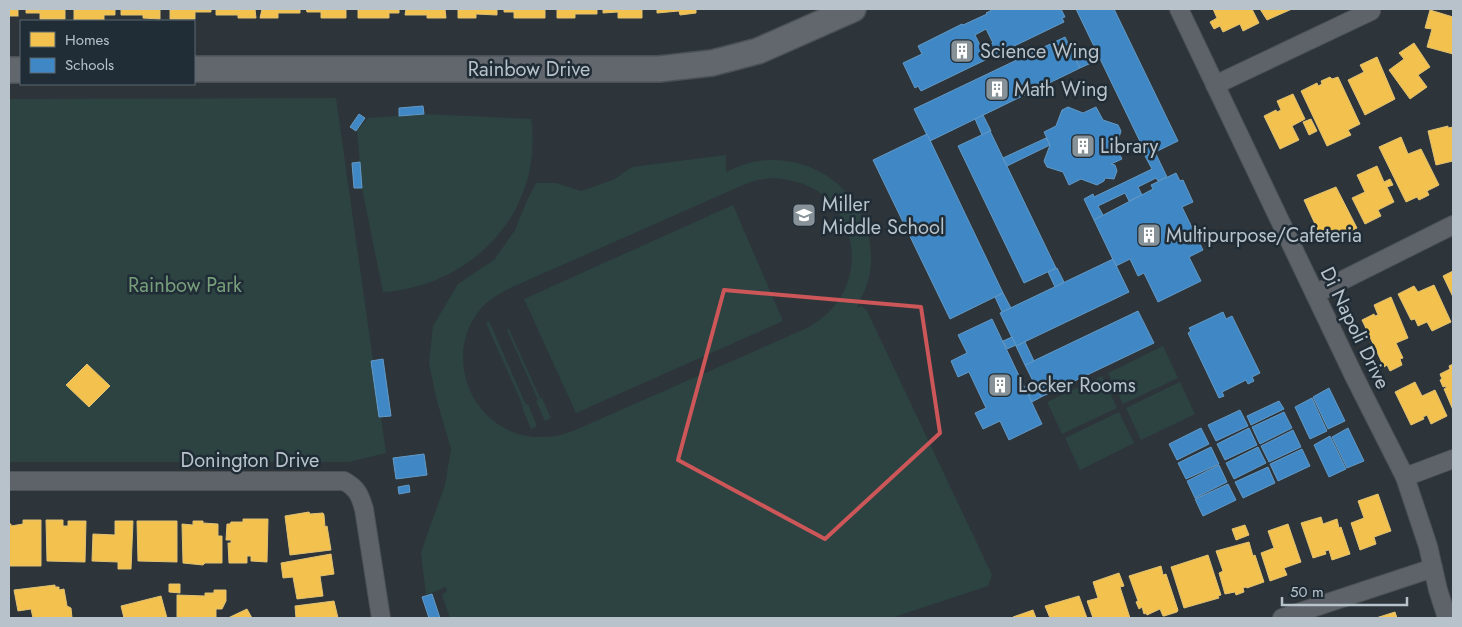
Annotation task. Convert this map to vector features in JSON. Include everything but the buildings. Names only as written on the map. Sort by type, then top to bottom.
[{"type":"street","name":"Di Napoli Drive","points":[[1178,9],[1405,477],[1428,546],[1438,590],[1447,618]]},
{"type":"street","name":"Rainbow Drive","points":[[195,69],[659,69],[712,63],[758,51],[845,11]]},
{"type":"street","points":[[1215,85],[1371,11]]},
{"type":"street","points":[[1315,294],[1453,225]]},
{"type":"street","points":[[1405,477],[1453,458]]},
{"type":"street","name":"Donington Drive","points":[[9,481],[344,481],[355,487],[360,494],[381,618]]},
{"type":"street","points":[[1282,618],[1433,568]]},
{"type":"highlighted area","points":[[724,290],[921,307],[940,433],[825,539],[678,460]]},
{"type":"green space","name":"Rainbow Park","points":[[336,98],[386,453],[349,462],[9,462],[9,99]]},
{"type":"green space","points":[[424,114],[531,119],[532,153],[526,184],[514,213],[496,238],[473,259],[446,275],[416,287],[383,292],[362,188],[357,131],[368,118]]},
{"type":"green space","points":[[726,155],[726,172],[761,160],[774,160],[795,163],[815,169],[833,180],[848,194],[859,210],[867,229],[871,250],[869,277],[857,308],[862,306],[867,311],[992,575],[988,586],[891,618],[450,618],[442,595],[447,591],[446,587],[426,595],[421,552],[445,485],[451,449],[437,401],[429,363],[433,326],[458,284],[494,260],[515,230],[536,183],[556,183],[581,191],[613,180],[632,167]],"holes":[[[772,178],[790,180],[816,190],[830,201],[840,215],[847,230],[852,264],[848,280],[842,296],[831,310],[817,322],[573,431],[562,434],[543,437],[519,434],[498,424],[482,409],[470,390],[464,369],[464,347],[470,325],[487,302],[510,288],[743,185],[757,180]]]},
{"type":"green space","points":[[733,205],[783,321],[576,413],[524,299]]},
{"type":"green space","points":[[489,321],[537,426],[531,429],[523,406],[486,323]]},
{"type":"green space","points":[[509,329],[551,418],[545,421],[536,401],[538,400],[507,330]]},
{"type":"green space","points":[[1163,346],[1178,378],[1123,404],[1108,373]]},
{"type":"green space","points":[[1102,376],[1117,408],[1062,434],[1047,402]]},
{"type":"green space","points":[[1180,382],[1195,414],[1141,440],[1126,408]]},
{"type":"green space","points":[[1119,412],[1134,443],[1080,470],[1065,438]]},
{"type":"place","name":"Science Wing","points":[[962,51]]},
{"type":"place","name":"Math Wing","points":[[997,89]]},
{"type":"place","name":"Library","points":[[1083,146]]},
{"type":"place","name":"Miller Middle School","points":[[804,215]]},
{"type":"place","name":"Multipurpose/Cafeteria","points":[[1149,235]]},
{"type":"place","name":"Locker Rooms","points":[[1000,385]]}]
